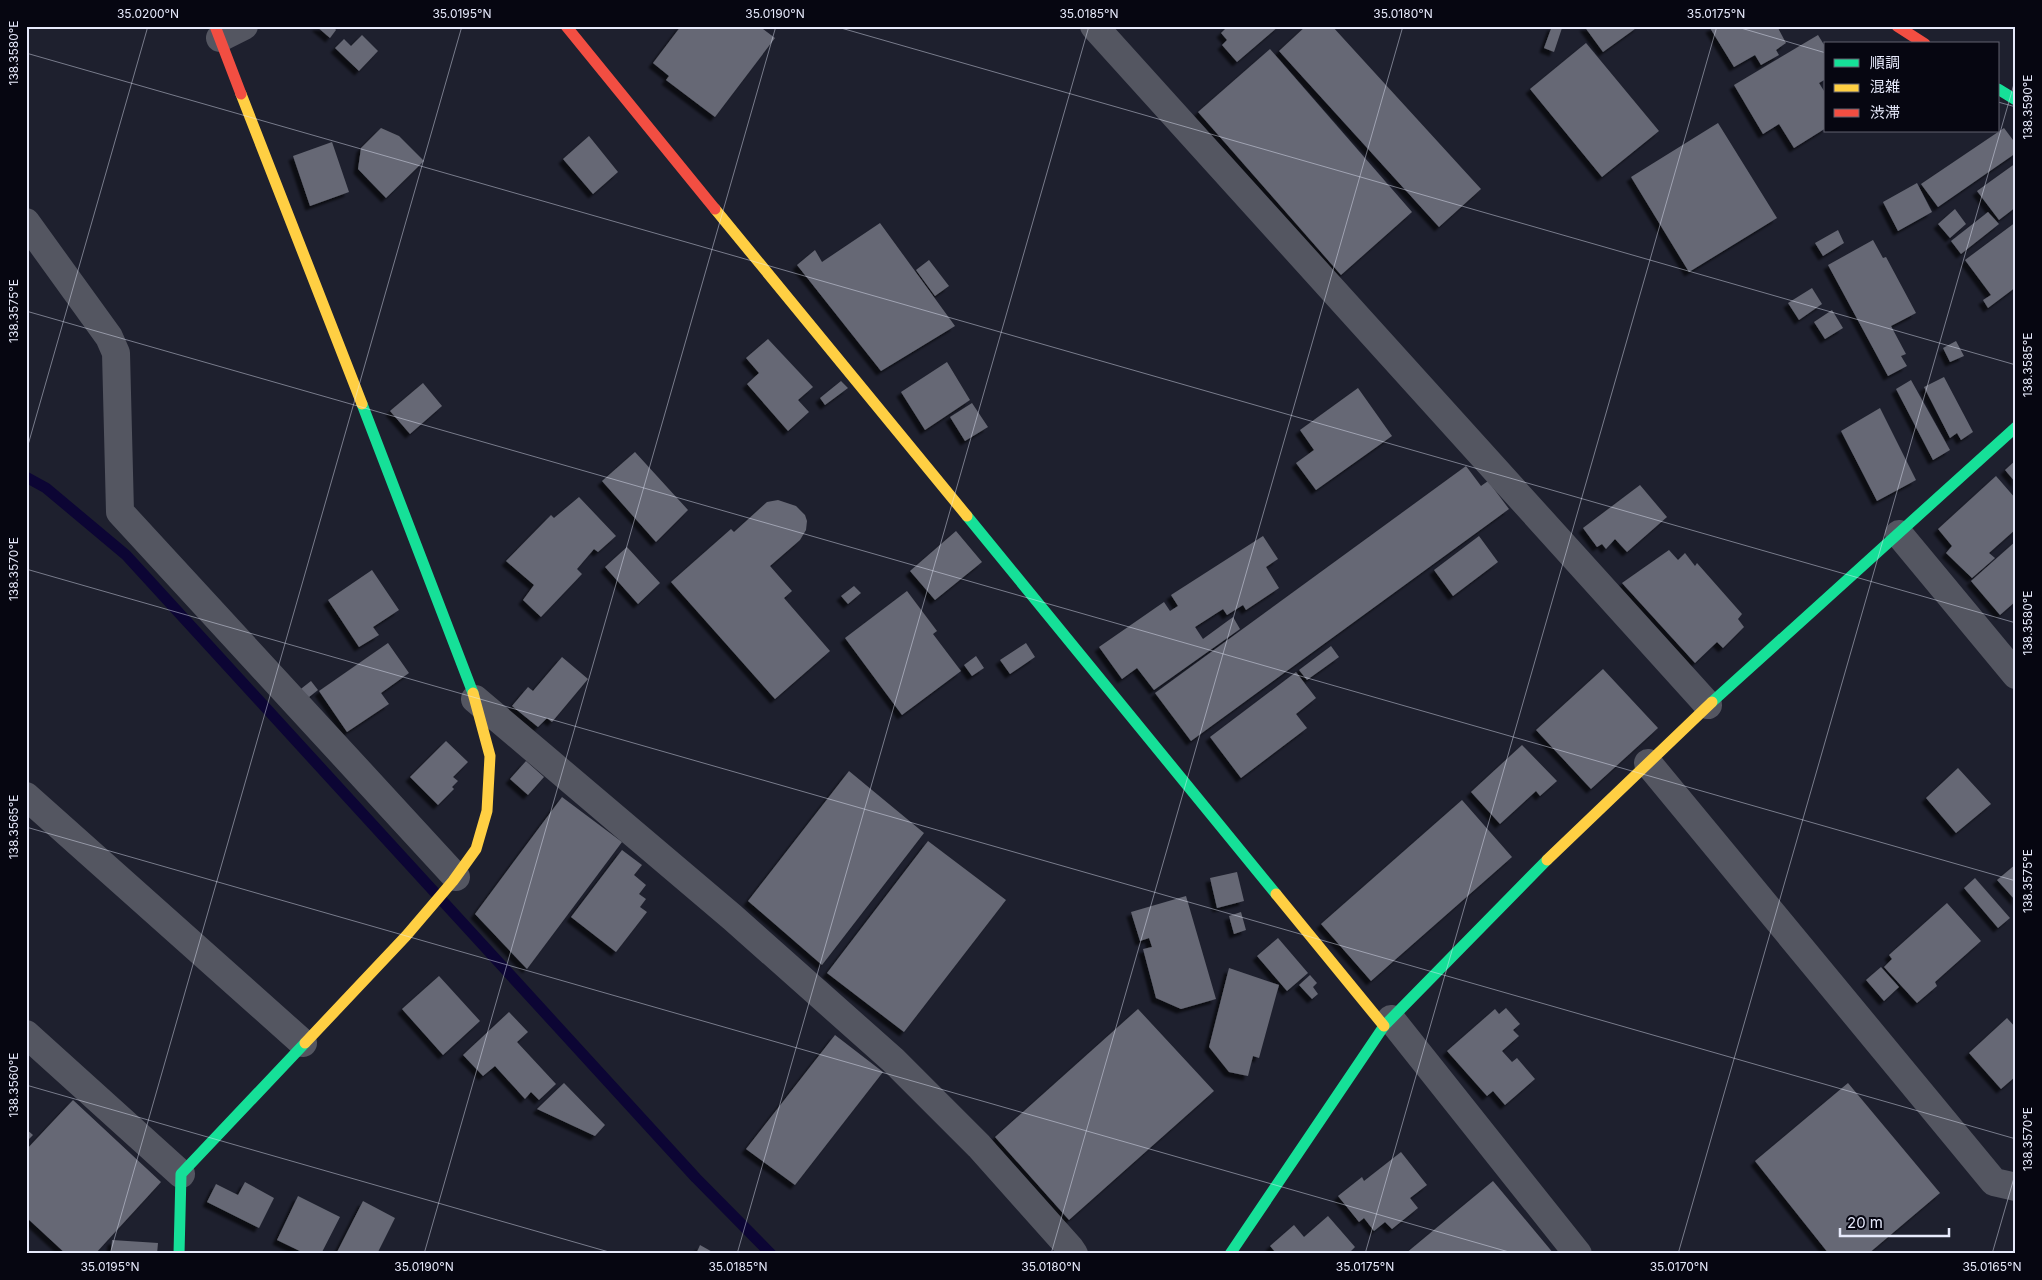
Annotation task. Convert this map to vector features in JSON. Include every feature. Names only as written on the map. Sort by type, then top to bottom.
[{"type":"street","points":[[179,1254],[180,1174],[406,936],[456,877],[476,849],[487,811],[490,756],[475,699],[218,32],[244,26]]},
{"type":"street","points":[[566,26],[1578,1254]]},
{"type":"street","points":[[1897,26],[1922,42]]},
{"type":"street","points":[[1097,27],[1708,705]]},
{"type":"street","points":[[2000,90],[2016,100]]},
{"type":"street","points":[[26,222],[110,337],[116,353],[120,512],[456,877]]},
{"type":"street","points":[[1230,1254],[1387,1023],[1529,877],[1708,705],[2016,427]]},
{"type":"street","points":[[1898,534],[2016,675]]},
{"type":"street","points":[[475,699],[732,917],[893,1060],[979,1146],[1074,1254]]},
{"type":"street","points":[[1648,763],[1994,1182],[2016,1187]]},
{"type":"street","points":[[26,796],[303,1043]]},
{"type":"street","points":[[26,1034],[180,1174]]},
{"type":"building","points":[[316,26],[333,26],[336,30],[330,38]]},
{"type":"building","points":[[681,26],[759,26],[775,38],[715,117],[666,80],[669,76],[653,63]]},
{"type":"building","points":[[1228,26],[1279,26],[1237,62],[1222,45],[1227,40],[1221,33]]},
{"type":"building","points":[[1306,26],[1332,26],[1481,189],[1439,227],[1279,51]]},
{"type":"building","points":[[1552,26],[1562,28],[1554,52],[1544,48]]},
{"type":"building","points":[[1584,26],[1639,26],[1603,52]]},
{"type":"building","points":[[1714,26],[1777,26],[1786,43],[1776,50],[1779,55],[1761,65],[1755,55],[1734,67],[1710,28]]},
{"type":"building","points":[[362,35],[378,51],[359,71],[335,48],[344,39],[351,46]]},
{"type":"building","points":[[1818,35],[1824,45],[1824,80],[1819,83],[1824,91],[1824,129],[1794,148],[1779,124],[1763,134],[1734,85]]},
{"type":"building","points":[[1586,43],[1659,131],[1602,177],[1530,89]]},
{"type":"building","points":[[1270,49],[1412,212],[1341,275],[1198,112]]},
{"type":"building","points":[[1718,123],[1777,218],[1689,272],[1631,177]]},
{"type":"building","points":[[381,128],[399,136],[424,161],[386,198],[358,169],[361,148]]},
{"type":"building","points":[[2004,128],[2016,144],[2016,153],[1938,207],[1921,184]]},
{"type":"building","points":[[589,136],[618,172],[593,194],[563,159]]},
{"type":"building","points":[[332,142],[349,192],[310,206],[293,156]]},
{"type":"building","points":[[2016,163],[2016,207],[1999,220],[1977,191]]},
{"type":"building","points":[[1917,183],[1932,212],[1898,231],[1883,202]]},
{"type":"building","points":[[1955,209],[1966,224],[1950,238],[1938,224]]},
{"type":"building","points":[[1988,212],[1999,224],[1961,254],[1951,241]]},
{"type":"building","points":[[2016,222],[2016,287],[1988,308],[1983,300],[1991,295],[1965,260]]},
{"type":"building","points":[[880,223],[955,326],[881,371],[797,265],[815,250],[822,262]]},
{"type":"building","points":[[1838,230],[1844,243],[1823,256],[1815,243]]},
{"type":"building","points":[[1873,240],[1883,258],[1886,257],[1916,313],[1891,326],[1906,354],[1901,356],[1907,366],[1888,376],[1828,265]]},
{"type":"building","points":[[929,260],[949,286],[935,296],[916,270]]},
{"type":"building","points":[[1812,288],[1822,304],[1799,320],[1788,303]]},
{"type":"building","points":[[1832,310],[1843,328],[1825,339],[1814,322]]},
{"type":"building","points":[[768,339],[813,387],[798,400],[809,412],[788,431],[747,384],[759,373],[746,358]]},
{"type":"building","points":[[1956,341],[1964,356],[1950,362],[1943,348]]},
{"type":"building","points":[[947,362],[970,400],[925,430],[901,392]]},
{"type":"building","points":[[1944,377],[1973,432],[1961,440],[1957,433],[1950,438],[1924,387]]},
{"type":"building","points":[[1911,380],[1950,450],[1933,460],[1896,389]]},
{"type":"building","points":[[841,381],[848,388],[825,405],[820,398]]},
{"type":"building","points":[[423,383],[442,406],[410,434],[390,411]]},
{"type":"building","points":[[1358,388],[1392,436],[1316,490],[1296,463],[1314,450],[1300,430]]},
{"type":"building","points":[[972,403],[988,427],[965,441],[950,417]]},
{"type":"building","points":[[1880,408],[1916,480],[1877,501],[1841,431]]},
{"type":"building","points":[[635,452],[688,510],[656,542],[602,481]]},
{"type":"building","points":[[2016,460],[2016,483],[2005,470]]},
{"type":"building","points":[[1466,466],[1481,486],[1488,481],[1509,509],[1191,741],[1155,693]]},
{"type":"building","points":[[1996,476],[2016,499],[2016,529],[1989,553],[1995,558],[1972,578],[1946,553],[1952,546],[1938,529]]},
{"type":"building","points":[[1640,485],[1667,517],[1627,552],[1615,539],[1606,549],[1602,544],[1597,547],[1583,528]]},
{"type":"building","points":[[579,497],[616,536],[598,552],[594,549],[577,569],[582,574],[541,617],[523,600],[534,585],[506,561],[551,515],[554,518]]},
{"type":"building","points":[[778,500],[796,506],[805,515],[807,521],[806,530],[800,540],[770,566],[792,591],[784,598],[830,651],[775,699],[671,582],[731,529],[734,532],[767,502]]},
{"type":"building","points":[[956,531],[982,562],[935,600],[910,571]]},
{"type":"building","points":[[1263,536],[1278,559],[1266,567],[1279,588],[1246,610],[1243,605],[1227,615],[1223,609],[1195,627],[1203,639],[1233,617],[1240,629],[1154,690],[1137,668],[1122,679],[1099,647],[1164,602],[1170,611],[1178,606],[1171,595]]},
{"type":"building","points":[[1479,536],[1498,562],[1453,596],[1434,570]]},
{"type":"building","points":[[2016,541],[2016,601],[2000,615],[1971,581]]},
{"type":"building","points":[[627,547],[660,583],[638,604],[605,567]]},
{"type":"building","points":[[1669,550],[1678,560],[1685,553],[1695,566],[1697,563],[1742,614],[1738,619],[1744,627],[1723,648],[1717,642],[1695,663],[1622,583]]},
{"type":"building","points":[[372,570],[399,610],[373,627],[379,635],[359,647],[328,600]]},
{"type":"building","points":[[854,586],[861,593],[848,604],[841,596]]},
{"type":"building","points":[[907,591],[937,631],[933,634],[961,671],[902,715],[845,638]]},
{"type":"building","points":[[388,643],[409,673],[381,693],[389,704],[347,732],[319,691]]},
{"type":"building","points":[[1026,643],[1035,657],[1010,674],[1000,660]]},
{"type":"building","points":[[1331,646],[1339,657],[1307,680],[1299,670]]},
{"type":"building","points":[[976,656],[984,668],[972,676],[964,665]]},
{"type":"building","points":[[562,657],[588,679],[552,722],[547,718],[538,727],[512,706],[528,687],[533,691]]},
{"type":"building","points":[[1603,669],[1658,728],[1591,789],[1536,730]]},
{"type":"building","points":[[1296,672],[1316,698],[1296,714],[1307,728],[1241,778],[1210,737]]},
{"type":"building","points":[[311,681],[318,690],[304,701],[297,692]]},
{"type":"building","points":[[446,741],[468,762],[453,777],[458,781],[452,787],[454,789],[438,805],[410,777]]},
{"type":"building","points":[[1522,745],[1557,781],[1540,796],[1536,791],[1500,824],[1471,792]]},
{"type":"building","points":[[526,761],[544,777],[528,795],[510,779]]},
{"type":"building","points":[[1958,768],[1991,804],[1956,833],[1926,798]]},
{"type":"building","points":[[849,771],[924,833],[822,965],[748,901]]},
{"type":"building","points":[[562,797],[622,842],[527,969],[475,914]]},
{"type":"building","points":[[1462,800],[1512,857],[1371,981],[1321,924]]},
{"type":"building","points":[[928,841],[1006,900],[904,1032],[827,973]]},
{"type":"building","points":[[622,850],[642,865],[634,875],[646,885],[639,894],[646,899],[640,907],[647,912],[616,952],[571,917]]},
{"type":"building","points":[[2016,864],[2016,901],[1997,880]]},
{"type":"building","points":[[1237,872],[1244,901],[1217,908],[1210,878]]},
{"type":"building","points":[[1975,878],[2010,918],[1998,928],[1964,888]]},
{"type":"building","points":[[1186,896],[1216,999],[1181,1009],[1156,998],[1143,949],[1152,947],[1149,938],[1140,941],[1131,912]]},
{"type":"building","points":[[1947,903],[1981,941],[1935,982],[1937,986],[1917,1003],[1884,967],[1892,959],[1889,955]]},
{"type":"building","points":[[1241,912],[1246,930],[1234,934],[1229,916]]},
{"type":"building","points":[[1278,938],[1308,973],[1287,991],[1257,956]]},
{"type":"building","points":[[1881,967],[1899,987],[1884,1001],[1866,980]]},
{"type":"building","points":[[1229,968],[1279,985],[1259,1058],[1253,1056],[1248,1076],[1229,1072],[1209,1047]]},
{"type":"building","points":[[1310,975],[1317,983],[1313,987],[1318,994],[1312,999],[1299,985]]},
{"type":"building","points":[[439,976],[480,1021],[443,1055],[402,1009]]},
{"type":"building","points":[[1506,1008],[1520,1024],[1513,1030],[1519,1036],[1502,1051],[1512,1062],[1517,1058],[1535,1079],[1505,1105],[1493,1091],[1487,1096],[1447,1051],[1495,1009],[1499,1014]]},
{"type":"building","points":[[1138,1009],[1214,1091],[1069,1220],[995,1137]]},
{"type":"building","points":[[509,1012],[528,1032],[517,1042],[556,1084],[539,1100],[531,1092],[525,1099],[495,1066],[483,1076],[463,1055]]},
{"type":"building","points":[[2007,1018],[2016,1028],[2016,1076],[2001,1089],[1969,1053]]},
{"type":"building","points":[[835,1035],[883,1072],[795,1185],[746,1149]]},
{"type":"building","points":[[564,1083],[605,1125],[595,1136],[537,1109]]},
{"type":"building","points":[[1848,1083],[1940,1193],[1868,1254],[1829,1254],[1755,1161]]},
{"type":"building","points":[[73,1100],[161,1182],[95,1254],[66,1254],[26,1217],[26,1150]]},
{"type":"building","points":[[26,1129],[33,1135],[26,1142]]},
{"type":"building","points":[[1401,1152],[1427,1185],[1410,1198],[1418,1208],[1392,1229],[1385,1222],[1374,1231],[1364,1218],[1359,1222],[1338,1196],[1362,1177],[1364,1181]]},
{"type":"building","points":[[1493,1181],[1554,1254],[1405,1254]]},
{"type":"building","points":[[245,1182],[274,1198],[259,1228],[207,1202],[216,1184],[238,1195]]},
{"type":"building","points":[[298,1196],[340,1217],[321,1254],[306,1254],[277,1240]]},
{"type":"building","points":[[363,1201],[395,1218],[377,1254],[336,1254]]},
{"type":"building","points":[[1328,1216],[1355,1247],[1348,1254],[1277,1254],[1270,1246],[1294,1225],[1304,1237]]},
{"type":"building","points":[[112,1240],[158,1243],[157,1254],[111,1254]]},
{"type":"building","points":[[700,1245],[716,1254],[696,1254]]},
{"type":"waterway","points":[[26,477],[46,488],[126,555],[696,1178],[771,1254]]},
{"type":"traffic: fast","points":[[2000,90],[2016,100]]},
{"type":"traffic: fast","points":[[362,404],[473,693]]},
{"type":"traffic: fast","points":[[1712,702],[2016,427]]},
{"type":"traffic: fast","points":[[967,516],[1276,894]]},
{"type":"traffic: fast","points":[[1230,1254],[1384,1026],[1547,860]]},
{"type":"traffic: fast","points":[[179,1254],[181,1174],[305,1043]]},
{"type":"traffic: slow","points":[[241,94],[362,404]]},
{"type":"traffic: slow","points":[[715,209],[967,516]]},
{"type":"traffic: slow","points":[[305,1043],[406,936],[453,881],[476,849],[487,811],[490,756],[473,693]]},
{"type":"traffic: slow","points":[[1547,860],[1712,702]]},
{"type":"traffic: slow","points":[[1276,894],[1384,1026]]},
{"type":"traffic: jam","points":[[215,26],[241,94]]},
{"type":"traffic: jam","points":[[566,26],[715,209]]},
{"type":"traffic: jam","points":[[1897,26],[1922,42]]}]
